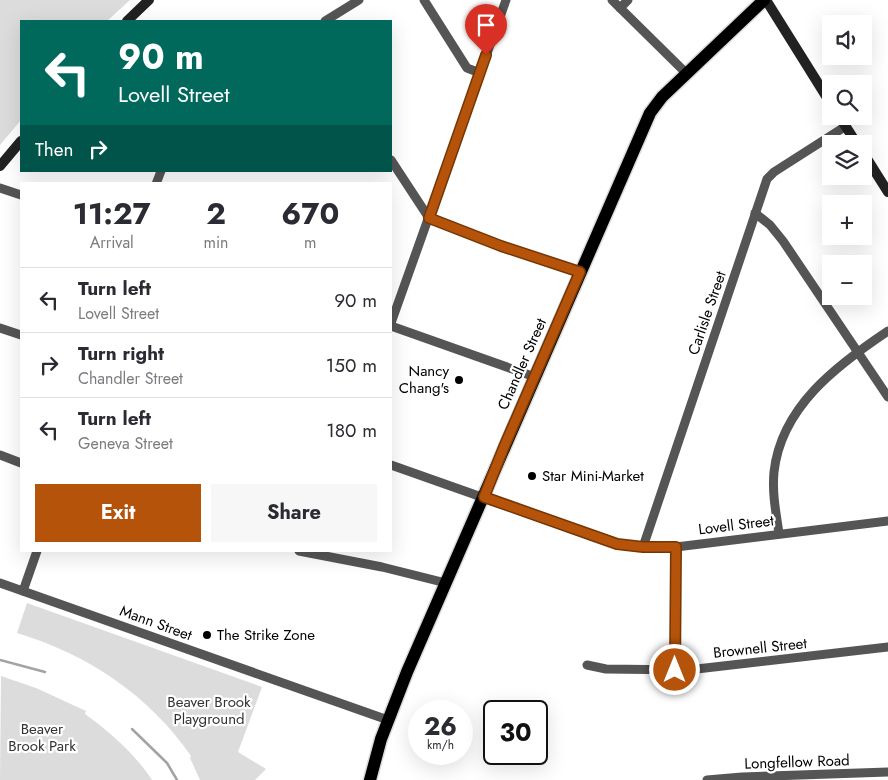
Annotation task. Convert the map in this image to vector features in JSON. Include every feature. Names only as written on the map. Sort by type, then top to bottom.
[{"type":"main road","name":"Chandler Street","points":[[370,780],[388,720],[650,113],[662,97],[686,73],[765,0]]},
{"type":"street","points":[[128,20],[149,0]]},
{"type":"street","points":[[327,20],[359,0]]},
{"type":"street","points":[[424,0],[466,68],[480,73]]},
{"type":"street","points":[[392,321],[506,0]]},
{"type":"street","points":[[612,0],[686,73]]},
{"type":"street","points":[[620,8],[628,0]]},
{"type":"street","points":[[765,0],[822,90]]},
{"type":"street","points":[[846,126],[852,135]]},
{"type":"street","name":"Carlisle Street","points":[[643,547],[767,179],[774,172],[846,126]]},
{"type":"street","points":[[0,166],[20,142]]},
{"type":"street","points":[[392,162],[429,218],[501,246],[580,272]]},
{"type":"street","points":[[872,167],[888,192]]},
{"type":"street","points":[[0,188],[20,195]]},
{"type":"street","points":[[755,213],[770,225],[783,241],[888,397]]},
{"type":"street","points":[[392,324],[535,377]]},
{"type":"street","points":[[0,328],[20,335]]},
{"type":"street","points":[[779,534],[773,492],[774,472],[785,433],[794,415],[809,394],[857,352],[888,331]]},
{"type":"street","points":[[0,455],[20,462]]},
{"type":"street","name":"Lovell Street","points":[[392,465],[606,541],[630,546],[676,547],[888,521]]},
{"type":"street","points":[[675,670],[676,547]]},
{"type":"street","points":[[23,591],[37,552]]},
{"type":"street","points":[[311,552],[446,583]]},
{"type":"street","name":"Mann Street","points":[[0,582],[388,720]]},
{"type":"street","name":"Brownell Street","points":[[587,665],[606,669],[688,670],[888,647]]},
{"type":"street","name":"Longfellow Road","points":[[707,780],[742,777],[833,777],[888,772]]},
{"type":"green space","points":[[0,0],[130,0],[108,20],[20,20],[20,121],[0,145]]},
{"type":"green space","name":"Beaver Brook Playground","points":[[27,603],[262,687],[238,752],[266,769],[255,780],[200,780],[190,758],[191,756],[156,714],[136,696],[92,665],[68,652],[17,633]]},
{"type":"green space","name":"Beaver Brook Park","points":[[1,676],[36,688],[86,711],[85,714],[104,728],[130,752],[152,780],[0,780]]},
{"type":"waterway","points":[[0,660],[45,672]]},
{"type":"waterway","points":[[132,729],[167,763],[177,780]]},
{"type":"place","name":"Nancy Chang's","points":[[459,380]]},
{"type":"place","name":"Star Mini-Market","points":[[532,476]]},
{"type":"place","name":"The Strike Zone","points":[[207,635]]},
{"type":"route","points":[[486,55],[429,218],[501,246],[580,272],[484,497],[617,544],[659,548],[676,547],[675,670]]}]
